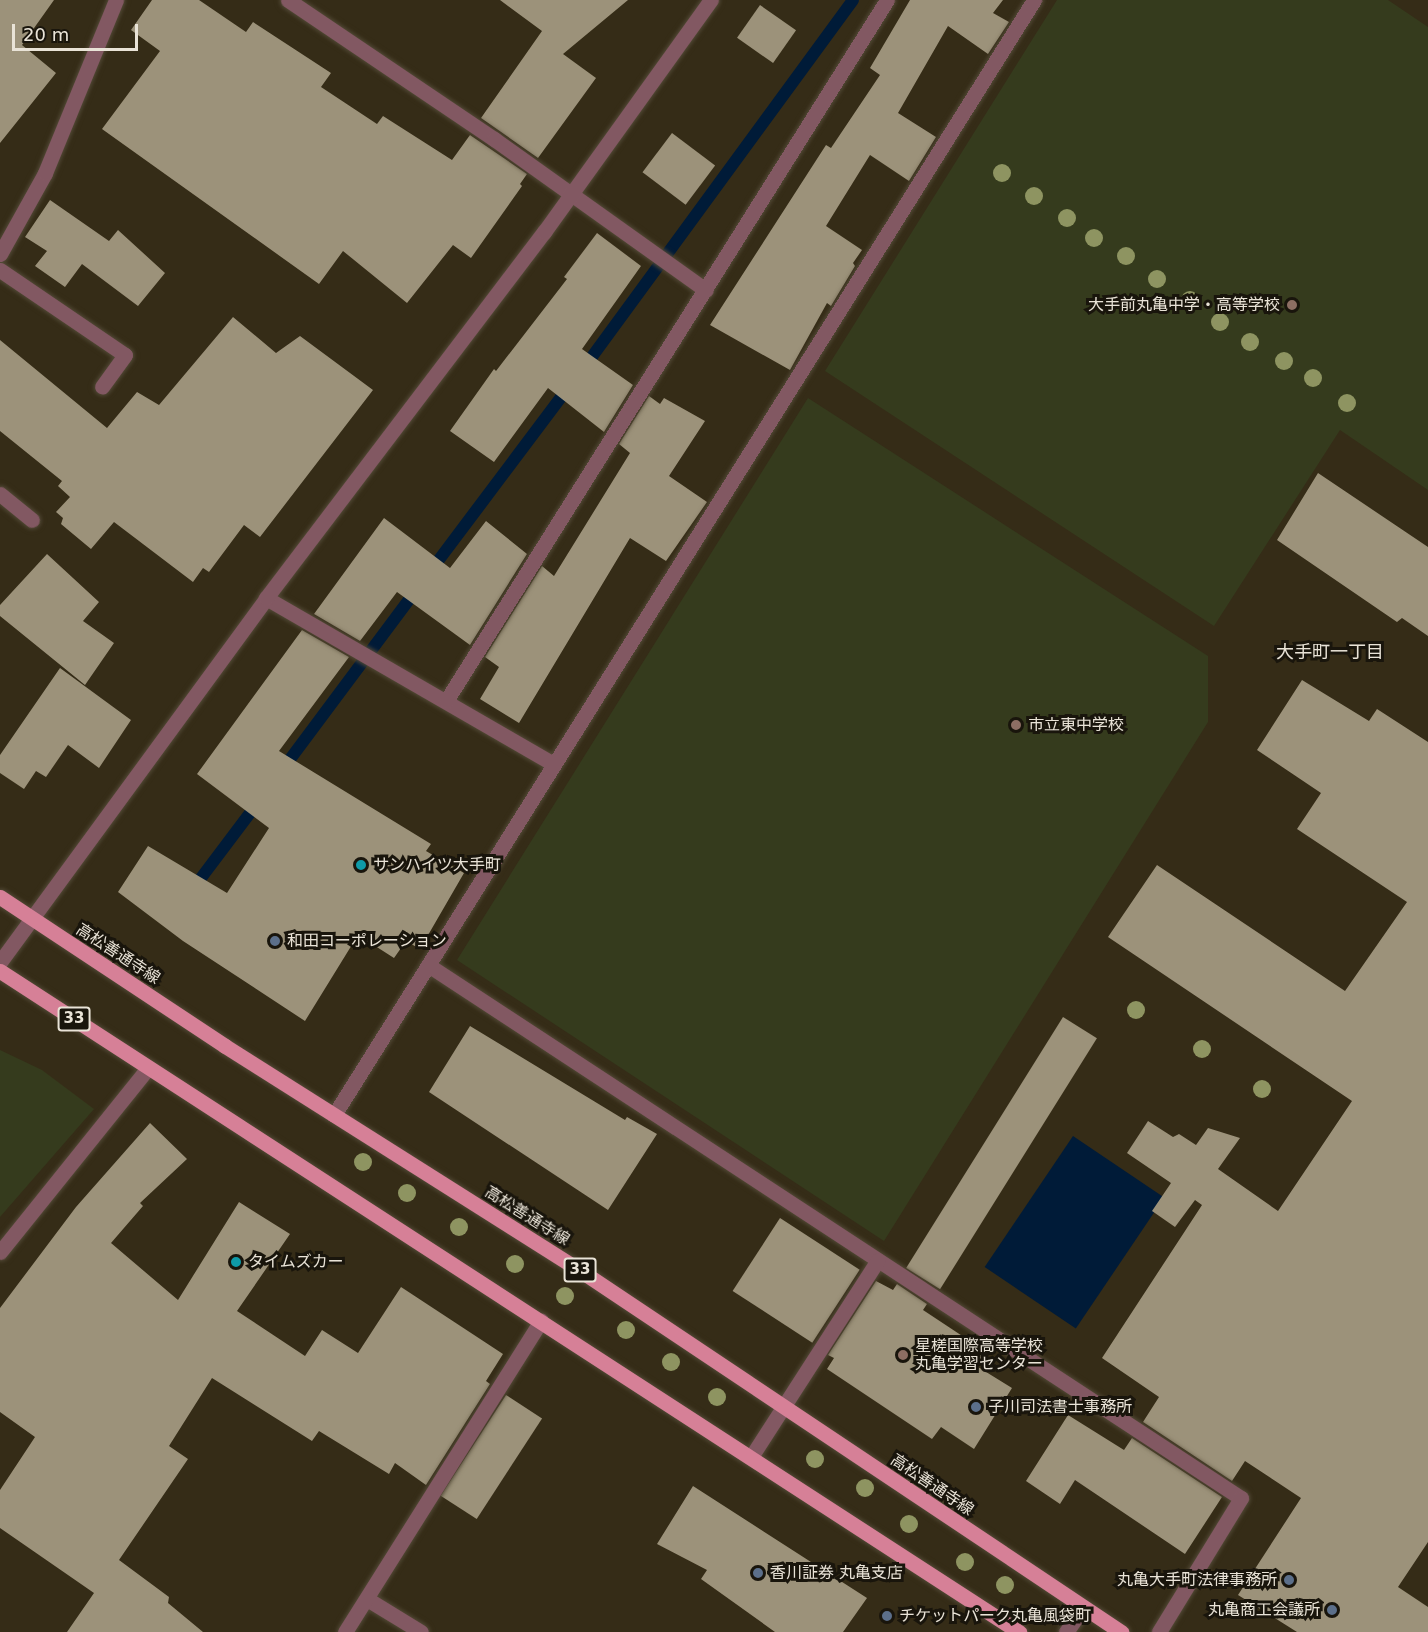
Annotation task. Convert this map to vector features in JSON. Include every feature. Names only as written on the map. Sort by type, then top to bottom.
[{"type":"main road","name":"高松善通寺線","points":[[0,897],[31,920],[581,1271],[1121,1632]]},
{"type":"main road","name":"33","points":[[0,971],[147,1069],[540,1320],[1018,1632]]},
{"type":"street","points":[[0,254],[45,173],[117,0]]},
{"type":"street","points":[[288,0],[571,194],[706,290]]},
{"type":"street","points":[[0,962],[266,598],[571,194],[711,0]]},
{"type":"street","points":[[446,701],[887,0]]},
{"type":"street","points":[[334,1114],[1034,0]]},
{"type":"street","points":[[0,270],[125,355],[102,387]]},
{"type":"street","points":[[0,494],[32,520]]},
{"type":"street","points":[[266,598],[554,764]]},
{"type":"street","points":[[428,965],[1241,1498],[1159,1632]]},
{"type":"street","points":[[0,1252],[147,1069]]},
{"type":"street","points":[[751,1457],[878,1260]]},
{"type":"street","points":[[345,1632],[540,1320]]},
{"type":"street","points":[[367,1599],[422,1632]]},
{"type":"street","points":[[1066,1632],[1083,1608]]},
{"type":"green space","points":[[1057,0],[1388,0],[1428,27],[1428,490],[1340,430],[1214,626],[825,371]]},
{"type":"green space","points":[[808,398],[1208,656],[1208,722],[884,1241],[457,960]]},
{"type":"green space","points":[[0,1050],[42,1070],[94,1109],[0,1217]]},
{"type":"water","points":[[1073,1136],[1164,1198],[1076,1328],[985,1267]]},
{"type":"building","points":[[0,0],[54,0],[22,45],[56,73],[0,143]]},
{"type":"building","points":[[152,0],[199,0],[246,32],[253,22],[331,73],[321,87],[377,124],[383,116],[452,160],[470,135],[527,174],[520,184],[522,186],[471,258],[453,245],[407,303],[343,251],[319,284],[102,129],[160,51],[131,30]]},
{"type":"building","points":[[500,0],[628,0],[563,54],[596,78],[538,158],[481,118],[542,31]]},
{"type":"building","points":[[910,0],[1003,0],[993,13],[1009,22],[988,54],[948,26],[898,113],[936,137],[909,181],[870,155],[826,226],[862,250],[831,306],[827,303],[790,370],[710,325],[826,145],[831,148],[880,75],[870,68]]},
{"type":"building","points":[[760,5],[796,30],[773,63],[737,38]]},
{"type":"building","points":[[672,133],[715,165],[686,205],[643,172]]},
{"type":"building","points":[[50,200],[109,241],[118,230],[165,273],[138,306],[82,264],[65,287],[35,266],[47,251],[25,237]]},
{"type":"building","points":[[597,233],[641,266],[582,349],[633,385],[604,432],[548,388],[494,462],[450,431],[494,369],[496,371],[567,279],[564,277]]},
{"type":"building","points":[[233,317],[276,353],[300,336],[373,390],[260,537],[244,525],[209,572],[203,568],[193,582],[114,522],[91,549],[61,524],[63,518],[56,512],[70,497],[58,486],[62,481],[0,431],[0,340],[107,428],[137,392],[159,405]]},
{"type":"building","points":[[649,396],[660,404],[664,398],[705,421],[669,476],[707,502],[666,561],[630,538],[519,723],[480,699],[499,667],[485,657],[542,566],[554,576],[630,453],[619,444]]},
{"type":"building","points":[[1318,473],[1428,547],[1428,636],[1402,618],[1397,622],[1277,540]]},
{"type":"building","points":[[384,518],[450,568],[486,521],[527,554],[470,645],[397,592],[360,641],[314,614]]},
{"type":"building","points":[[47,554],[99,602],[83,621],[114,643],[85,685],[0,616],[0,605]]},
{"type":"building","points":[[302,630],[349,657],[279,751],[431,844],[426,851],[464,873],[420,949],[406,941],[394,958],[358,935],[305,1021],[183,941],[118,892],[148,846],[227,893],[269,828],[197,774]]},
{"type":"building","points":[[60,668],[131,720],[99,768],[68,745],[46,777],[36,771],[24,789],[0,773],[0,755]]},
{"type":"building","points":[[1302,680],[1369,721],[1377,709],[1428,742],[1428,1542],[1398,1587],[1428,1607],[1428,1632],[1297,1632],[1238,1595],[1301,1498],[1245,1461],[1232,1481],[1143,1422],[1159,1397],[1102,1358],[1202,1205],[1195,1200],[1175,1227],[1152,1211],[1171,1183],[1127,1153],[1148,1121],[1173,1137],[1179,1134],[1196,1145],[1208,1128],[1240,1138],[1218,1169],[1278,1211],[1352,1101],[1108,937],[1157,865],[1345,991],[1407,902],[1297,829],[1321,793],[1257,750]]},
{"type":"building","points":[[1063,1017],[1097,1038],[940,1289],[906,1268]]},
{"type":"building","points":[[470,1026],[625,1120],[627,1117],[657,1134],[608,1210],[429,1092]]},
{"type":"building","points":[[150,1123],[187,1159],[140,1203],[143,1206],[111,1243],[178,1300],[239,1202],[290,1234],[237,1311],[305,1356],[322,1330],[358,1353],[401,1287],[503,1354],[486,1381],[490,1384],[426,1485],[395,1463],[389,1474],[319,1431],[312,1441],[212,1378],[169,1446],[188,1459],[119,1560],[169,1597],[168,1603],[203,1632],[67,1632],[94,1593],[0,1528],[0,1490],[35,1437],[0,1412],[0,1308],[76,1207]]},
{"type":"building","points":[[780,1218],[860,1270],[812,1343],[733,1291]]},
{"type":"building","points":[[876,1281],[893,1290],[897,1284],[927,1304],[923,1310],[988,1353],[978,1367],[1012,1388],[974,1449],[941,1427],[932,1439],[827,1369],[834,1358],[828,1355]]},
{"type":"building","points":[[506,1395],[542,1418],[477,1519],[441,1496]]},
{"type":"building","points":[[1068,1415],[1124,1450],[1132,1438],[1222,1497],[1185,1554],[1075,1480],[1060,1504],[1026,1481]]},
{"type":"building","points":[[693,1486],[867,1598],[843,1632],[775,1632],[701,1579],[707,1570],[657,1544]]},
{"type":"waterway","points":[[583,369],[853,0]]},
{"type":"waterway","points":[[429,573],[570,385]]},
{"type":"waterway","points":[[282,770],[417,589]]},
{"type":"waterway","points":[[192,890],[259,801]]},
{"type":"place","name":"大手前丸亀中学・高等学校","points":[[1292,305]]},
{"type":"place","name":"市立東中学校","points":[[1016,725]]},
{"type":"place","name":"サンハイツ大手町","points":[[361,865]]},
{"type":"place","name":"和田コーポレーション","points":[[275,941]]},
{"type":"place","name":"タイムズカー","points":[[236,1262]]},
{"type":"place","name":"星槎国際高等学校 丸亀学習センター","points":[[903,1355]]},
{"type":"place","name":"子川司法書士事務所","points":[[976,1407]]},
{"type":"place","name":"香川証券 丸亀支店","points":[[758,1573]]},
{"type":"place","name":"丸亀大手町法律事務所","points":[[1289,1580]]},
{"type":"place","name":"丸亀商工会議所","points":[[1332,1610]]},
{"type":"place","name":"チケットパーク丸亀風袋町","points":[[887,1616]]},
{"type":"district","name":"大手町一丁目","points":[[1330,652]]}]
